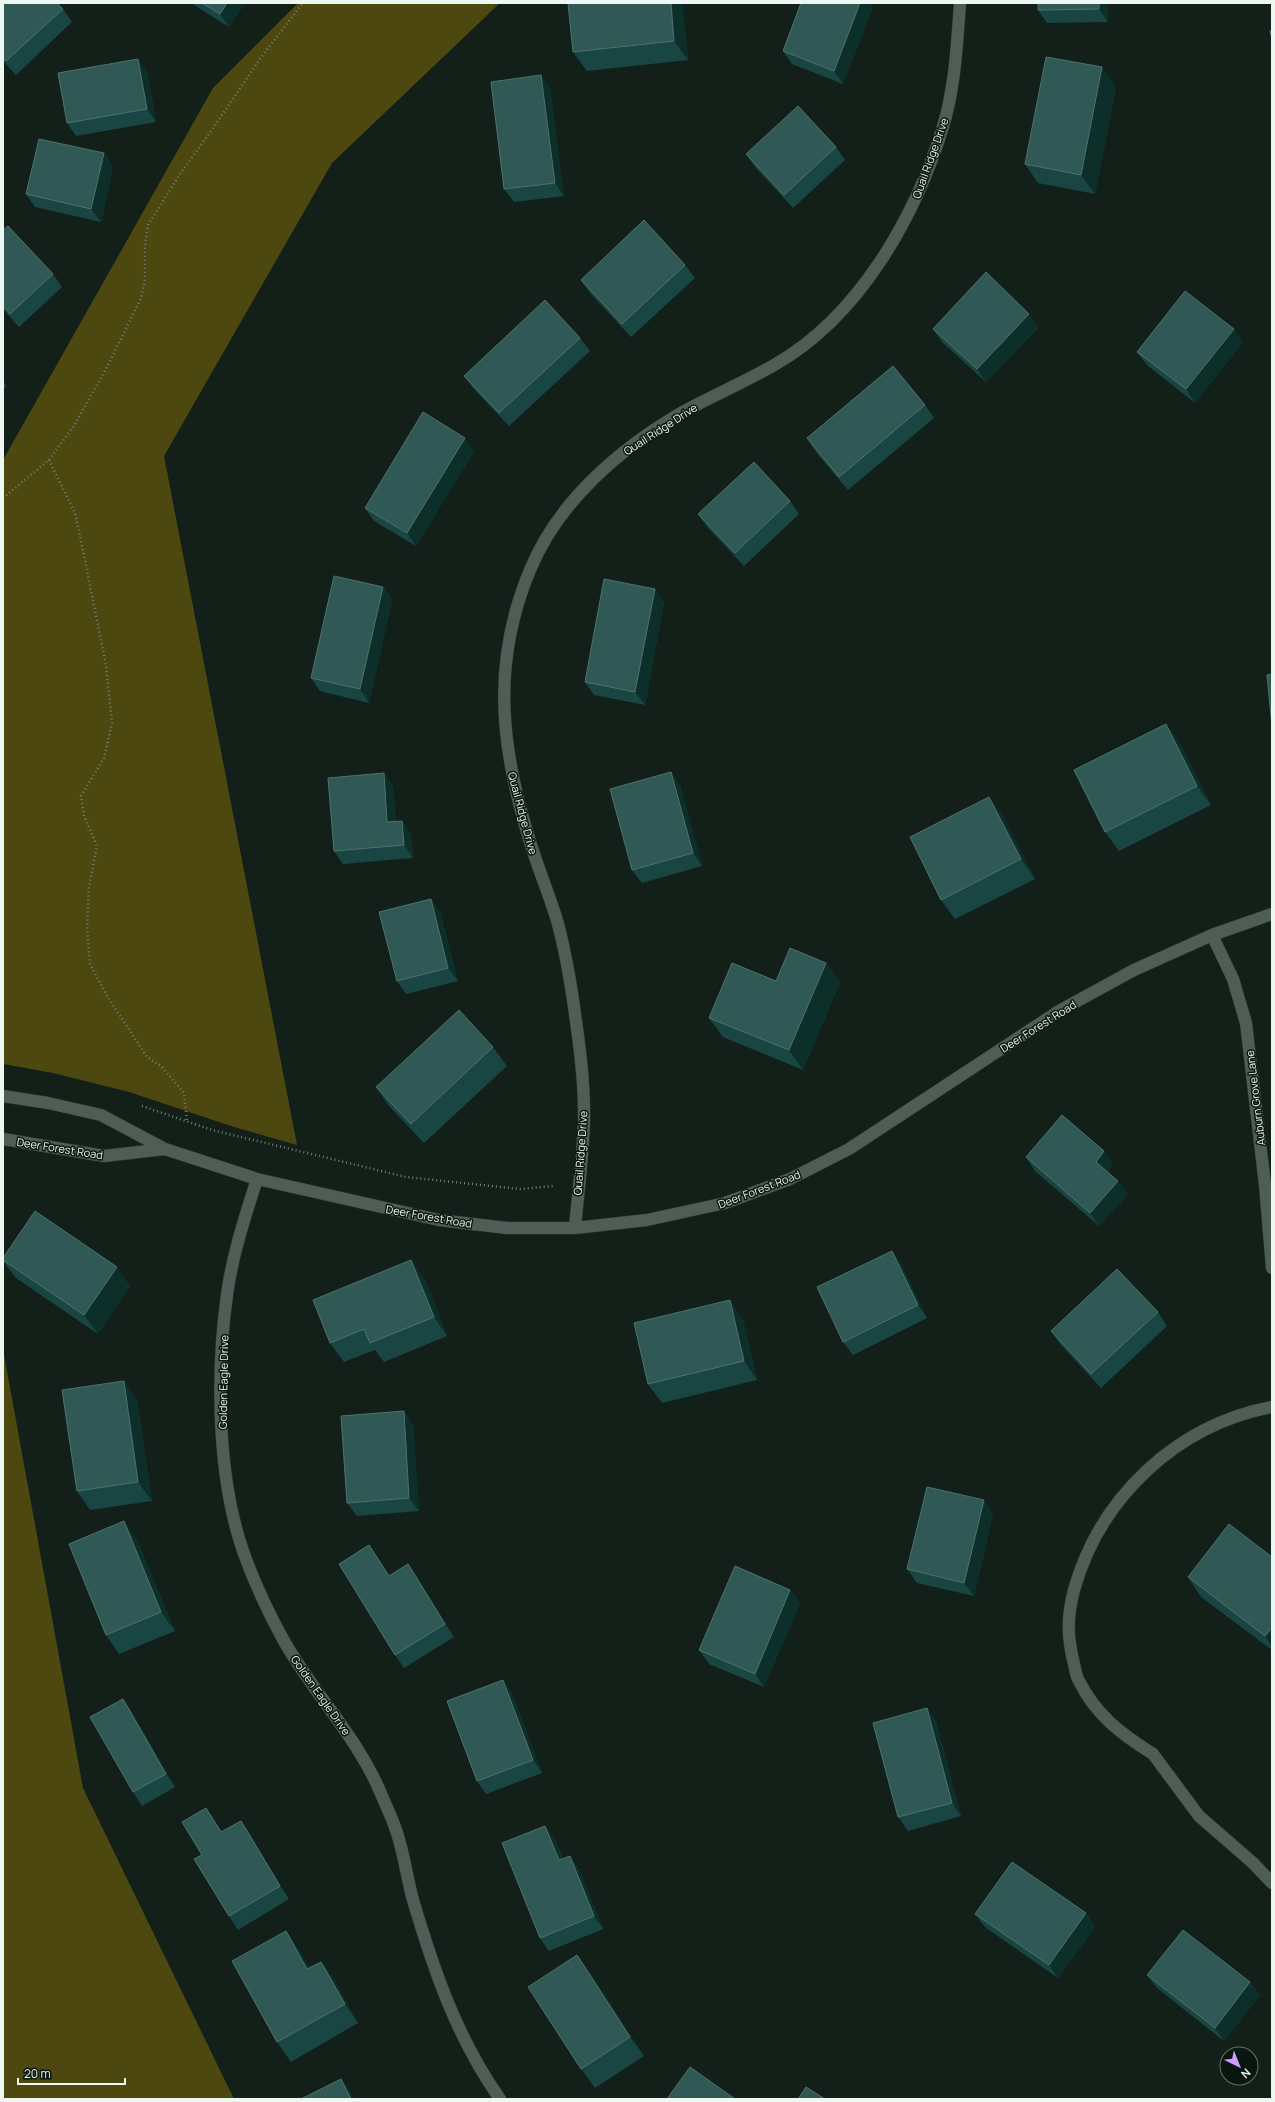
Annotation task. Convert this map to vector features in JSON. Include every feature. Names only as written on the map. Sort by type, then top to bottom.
[{"type":"street","name":"Quail Ridge Drive","points":[[575,1228],[584,1120],[582,1077],[572,992],[557,920],[528,838],[511,776],[504,715],[505,660],[514,614],[531,567],[558,520],[589,483],[630,446],[681,414],[779,362],[818,334],[856,294],[889,248],[920,192],[943,128],[955,67],[960,3]]},
{"type":"street","name":"Deer Forest Road","points":[[3,1096],[48,1103],[101,1115],[165,1149],[257,1179],[439,1220],[507,1228],[575,1228],[647,1220],[725,1203],[790,1179],[849,1149],[1059,1011],[1134,970],[1212,935],[1272,914]]},
{"type":"street","name":"Auburn Grove Lane","points":[[1212,935],[1233,979],[1246,1023],[1265,1185],[1272,1268]]},
{"type":"street","name":"Deer Forest Road","points":[[3,1139],[104,1156],[165,1149]]},
{"type":"street","name":"Golden Eagle Drive","points":[[257,1179],[240,1237],[227,1294],[222,1363],[221,1425],[229,1493],[243,1549],[268,1611],[300,1668],[346,1731],[377,1782],[398,1834],[413,1899],[450,2012],[480,2070],[500,2099]]},
{"type":"street","points":[[1272,1407],[1213,1425],[1178,1444],[1145,1471],[1104,1520],[1081,1565],[1068,1612],[1068,1643],[1078,1680],[1094,1707],[1121,1734],[1153,1754],[1200,1816],[1253,1863],[1272,1884]]},
{"type":"path","points":[[3,498],[49,460],[75,424],[107,367],[141,298],[145,280],[145,245],[148,225],[180,174],[262,56],[303,3]]},
{"type":"path","points":[[49,460],[75,512],[106,665],[112,723],[104,758],[81,796],[84,816],[97,846],[89,887],[87,927],[90,964],[107,996],[147,1057],[161,1066],[184,1093],[187,1121]]},
{"type":"path","points":[[136,1104],[212,1130],[406,1177],[520,1189],[579,1184]]},
{"type":"shaded area","points":[[298,3],[500,3],[332,163],[164,456],[297,1145],[234,1127],[129,1092],[53,1073],[3,1064],[3,460],[213,88]]},
{"type":"shaded area","points":[[3,1349],[83,1788],[234,2099],[3,2099]]},
{"type":"building","points":[[3,3],[57,3],[63,9],[6,61],[3,58]]},
{"type":"building","points":[[202,3],[227,3],[220,14]]},
{"type":"building","points":[[568,3],[671,3],[674,41],[573,52]]},
{"type":"building","points":[[801,3],[860,3],[834,71],[783,51]]},
{"type":"building","points":[[1038,3],[1099,3],[1099,9],[1038,10]]},
{"type":"building","points":[[1046,57],[1102,67],[1081,175],[1025,164]]},
{"type":"building","points":[[138,59],[147,109],[67,123],[58,73]]},
{"type":"building","points":[[541,75],[555,183],[504,189],[491,82]]},
{"type":"building","points":[[798,106],[836,147],[784,195],[746,154]]},
{"type":"building","points":[[39,139],[104,153],[91,209],[26,194]]},
{"type":"building","points":[[644,220],[685,265],[622,324],[581,280]]},
{"type":"building","points":[[8,226],[53,274],[10,314],[3,306],[3,230]]},
{"type":"building","points":[[986,272],[1029,314],[977,369],[933,329]]},
{"type":"building","points":[[1185,291],[1234,329],[1186,389],[1137,352]]},
{"type":"building","points":[[545,300],[580,338],[499,413],[464,376]]},
{"type":"building","points":[[893,366],[925,405],[839,477],[807,438]]},
{"type":"building","points":[[423,412],[465,438],[407,533],[365,508]]},
{"type":"building","points":[[754,462],[790,501],[735,553],[698,514]]},
{"type":"building","points":[[334,576],[383,587],[360,689],[311,678]]},
{"type":"building","points":[[604,579],[655,589],[635,692],[585,682]]},
{"type":"building","points":[[1272,674],[1272,727],[1267,675]]},
{"type":"building","points":[[1166,724],[1197,786],[1105,832],[1074,770]]},
{"type":"building","points":[[671,772],[693,853],[632,870],[610,789]]},
{"type":"building","points":[[384,773],[387,822],[402,821],[404,845],[334,851],[328,778]]},
{"type":"building","points":[[989,797],[1021,859],[941,900],[910,837]]},
{"type":"building","points":[[431,899],[448,968],[397,981],[379,912]]},
{"type":"building","points":[[790,948],[826,963],[789,1050],[709,1018],[732,963],[776,981]]},
{"type":"building","points":[[459,1010],[493,1047],[411,1124],[376,1087]]},
{"type":"building","points":[[1062,1115],[1104,1151],[1096,1162],[1118,1181],[1090,1213],[1026,1157]]},
{"type":"building","points":[[35,1211],[117,1267],[84,1315],[3,1260]]},
{"type":"building","points":[[892,1251],[918,1305],[843,1342],[817,1287]]},
{"type":"building","points":[[411,1260],[434,1317],[370,1343],[364,1329],[330,1343],[313,1300]]},
{"type":"building","points":[[1117,1269],[1158,1312],[1091,1374],[1051,1331]]},
{"type":"building","points":[[730,1300],[744,1361],[648,1384],[634,1323]]},
{"type":"building","points":[[124,1381],[138,1482],[77,1491],[62,1390]]},
{"type":"building","points":[[404,1411],[409,1498],[347,1503],[341,1416]]},
{"type":"building","points":[[927,1487],[984,1500],[964,1583],[907,1569]]},
{"type":"building","points":[[124,1521],[161,1612],[106,1635],[69,1544]]},
{"type":"building","points":[[1229,1524],[1272,1557],[1272,1628],[1265,1636],[1188,1577]]},
{"type":"building","points":[[369,1545],[389,1576],[408,1564],[445,1624],[395,1655],[339,1564]]},
{"type":"building","points":[[735,1566],[790,1590],[755,1674],[699,1650]]},
{"type":"building","points":[[503,1680],[533,1760],[477,1781],[447,1701]]},
{"type":"building","points":[[123,1699],[166,1774],[133,1792],[90,1717]]},
{"type":"building","points":[[927,1708],[952,1803],[898,1817],[873,1723]]},
{"type":"building","points":[[206,1808],[221,1832],[241,1821],[280,1886],[229,1916],[194,1859],[202,1855],[182,1822]]},
{"type":"building","points":[[545,1826],[559,1860],[570,1856],[594,1916],[540,1938],[502,1843]]},
{"type":"building","points":[[1012,1862],[1086,1913],[1049,1965],[975,1914]]},
{"type":"building","points":[[1183,1930],[1250,1982],[1215,2028],[1147,1975]]},
{"type":"building","points":[[286,1931],[307,1969],[321,1962],[345,2004],[277,2042],[232,1961]]},
{"type":"building","points":[[577,1955],[630,2037],[581,2069],[528,1987]]},
{"type":"building","points":[[690,2067],[735,2099],[667,2099]]},
{"type":"building","points":[[341,2079],[351,2099],[301,2099]]},
{"type":"building","points":[[806,2087],[825,2099],[798,2099]]}]
